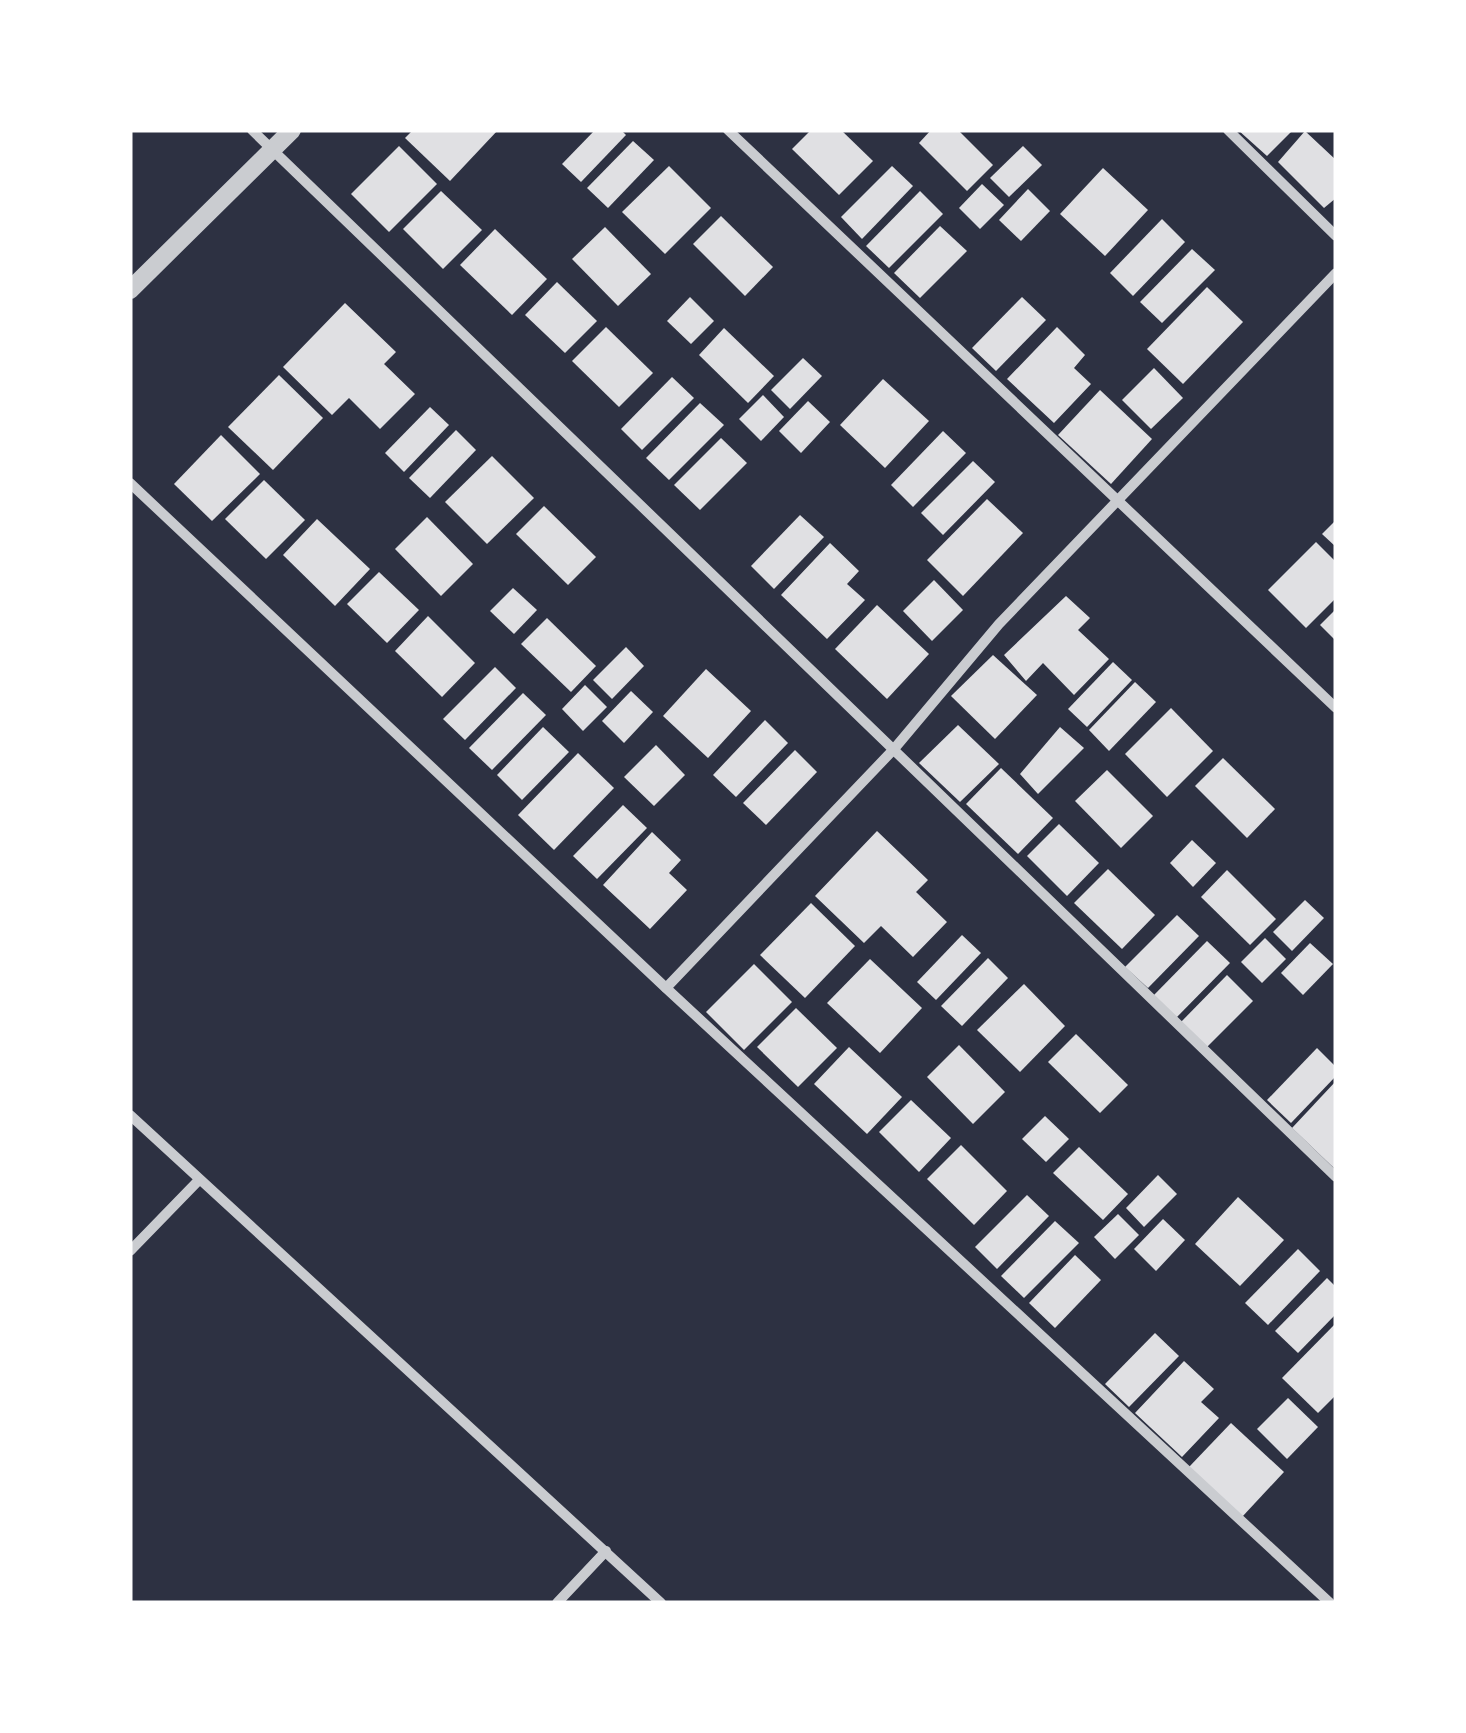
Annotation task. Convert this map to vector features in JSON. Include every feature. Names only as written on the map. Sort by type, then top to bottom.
[{"type":"street","points":[[252,130],[1336,1177]]},
{"type":"street","points":[[130,290],[292,130]]},
{"type":"street","points":[[728,130],[1336,708]]},
{"type":"street","points":[[1228,130],[1336,236]]},
{"type":"street","points":[[666,988],[894,749],[1000,624],[1336,273]]},
{"type":"street","points":[[130,483],[666,988],[1330,1603]]},
{"type":"street","points":[[130,1115],[661,1603]]},
{"type":"street","points":[[130,1251],[198,1181]]},
{"type":"street","points":[[557,1603],[606,1550]]},
{"type":"building","points":[[413,130],[498,130],[450,181],[405,138]]},
{"type":"building","points":[[595,130],[621,130],[626,135],[581,182],[562,164]]},
{"type":"building","points":[[811,130],[841,130],[873,161],[839,195],[792,149]]},
{"type":"building","points":[[931,130],[958,130],[993,165],[967,191],[919,143]]},
{"type":"building","points":[[1238,130],[1293,130],[1267,156]]},
{"type":"building","points":[[1305,131],[1336,160],[1336,198],[1324,208],[1278,162]]},
{"type":"building","points":[[633,141],[654,160],[608,208],[587,188]]},
{"type":"building","points":[[399,146],[437,184],[389,232],[351,194]]},
{"type":"building","points":[[1023,146],[1042,165],[1009,197],[990,178]]},
{"type":"building","points":[[669,166],[711,208],[665,254],[622,212]]},
{"type":"building","points":[[892,166],[913,186],[862,239],[841,217]]},
{"type":"building","points":[[1103,168],[1148,210],[1105,256],[1060,214]]},
{"type":"building","points":[[982,184],[1004,205],[980,229],[959,208]]},
{"type":"building","points":[[1028,189],[1050,211],[1021,241],[999,220]]},
{"type":"building","points":[[441,191],[482,230],[443,269],[403,229]]},
{"type":"building","points":[[920,191],[943,214],[889,268],[866,246]]},
{"type":"building","points":[[721,216],[773,267],[745,296],[693,244]]},
{"type":"building","points":[[1162,219],[1185,242],[1133,296],[1110,273]]},
{"type":"building","points":[[940,226],[967,251],[920,298],[894,273]]},
{"type":"building","points":[[605,227],[651,274],[618,306],[572,259]]},
{"type":"building","points":[[495,229],[547,279],[512,315],[460,265]]},
{"type":"building","points":[[1192,249],[1215,270],[1162,323],[1140,302]]},
{"type":"building","points":[[557,282],[597,321],[565,353],[525,315]]},
{"type":"building","points":[[1207,287],[1243,322],[1183,384],[1147,349]]},
{"type":"building","points":[[690,297],[714,321],[691,344],[667,321]]},
{"type":"building","points":[[1022,297],[1046,320],[996,371],[972,348]]},
{"type":"building","points":[[345,303],[396,352],[384,364],[415,394],[380,429],[349,398],[332,415],[283,367]]},
{"type":"building","points":[[606,327],[653,373],[619,407],[572,361]]},
{"type":"building","points":[[1057,327],[1085,355],[1074,368],[1091,384],[1054,423],[1007,379]]},
{"type":"building","points":[[724,328],[774,376],[748,403],[699,355]]},
{"type":"building","points":[[803,358],[822,376],[790,409],[771,390]]},
{"type":"building","points":[[1154,368],[1183,398],[1151,429],[1122,400]]},
{"type":"building","points":[[279,375],[323,418],[273,470],[228,427]]},
{"type":"building","points":[[672,377],[694,398],[642,450],[621,429]]},
{"type":"building","points":[[883,379],[929,421],[885,468],[840,425]]},
{"type":"building","points":[[1100,390],[1152,439],[1111,484],[1058,435]]},
{"type":"building","points":[[763,395],[784,417],[761,441],[739,419]]},
{"type":"building","points":[[808,401],[830,422],[801,453],[779,431]]},
{"type":"building","points":[[700,403],[724,425],[669,480],[646,458]]},
{"type":"building","points":[[430,407],[449,425],[404,472],[385,453]]},
{"type":"building","points":[[456,430],[476,450],[430,498],[409,478]]},
{"type":"building","points":[[943,431],[966,453],[913,507],[891,485]]},
{"type":"building","points":[[221,435],[260,474],[212,521],[174,484]]},
{"type":"building","points":[[721,438],[747,463],[700,510],[674,485]]},
{"type":"building","points":[[492,456],[534,498],[487,544],[445,502]]},
{"type":"building","points":[[973,461],[995,482],[943,535],[921,513]]},
{"type":"building","points":[[264,480],[305,520],[266,559],[225,519]]},
{"type":"building","points":[[987,499],[1023,533],[963,596],[927,560]]},
{"type":"building","points":[[544,506],[596,557],[568,585],[516,534]]},
{"type":"building","points":[[800,515],[824,537],[774,589],[751,566]]},
{"type":"building","points":[[427,517],[473,564],[441,596],[395,549]]},
{"type":"building","points":[[317,519],[370,569],[335,606],[283,555]]},
{"type":"building","points":[[1336,520],[1336,547],[1322,534]]},
{"type":"building","points":[[1316,542],[1336,562],[1336,598],[1306,628],[1268,590]]},
{"type":"building","points":[[830,543],[859,571],[847,584],[865,600],[827,639],[781,595]]},
{"type":"building","points":[[379,572],[419,610],[387,643],[347,604]]},
{"type":"building","points":[[934,580],[963,610],[932,641],[903,611]]},
{"type":"building","points":[[513,588],[537,610],[514,634],[490,611]]},
{"type":"building","points":[[1066,596],[1090,618],[1078,630],[1109,659],[1074,695],[1043,663],[1026,681],[1004,655]]},
{"type":"building","points":[[877,605],[929,654],[887,699],[835,649]]},
{"type":"building","points":[[1336,609],[1336,641],[1320,625]]},
{"type":"building","points":[[428,616],[475,663],[442,697],[395,651]]},
{"type":"building","points":[[547,618],[596,666],[571,692],[521,644]]},
{"type":"building","points":[[626,647],[644,666],[612,699],[593,680]]},
{"type":"building","points":[[993,655],[1037,695],[995,739],[951,696]]},
{"type":"building","points":[[1113,662],[1132,680],[1087,727],[1068,709]]},
{"type":"building","points":[[495,667],[516,688],[465,740],[443,719]]},
{"type":"building","points":[[706,669],[751,711],[708,758],[663,716]]},
{"type":"building","points":[[1135,682],[1156,702],[1109,751],[1089,730]]},
{"type":"building","points":[[585,685],[607,707],[583,731],[562,709]]},
{"type":"building","points":[[631,691],[653,712],[624,743],[602,721]]},
{"type":"building","points":[[523,693],[546,715],[492,770],[469,748]]},
{"type":"building","points":[[1171,708],[1213,751],[1167,797],[1125,754]]},
{"type":"building","points":[[765,720],[788,743],[736,797],[713,775]]},
{"type":"building","points":[[958,725],[999,764],[960,802],[919,763]]},
{"type":"building","points":[[543,727],[569,752],[522,800],[497,775]]},
{"type":"building","points":[[1060,727],[1084,748],[1038,794],[1020,774]]},
{"type":"building","points":[[656,745],[685,775],[654,806],[624,777]]},
{"type":"building","points":[[795,750],[817,772],[766,825],[743,803]]},
{"type":"building","points":[[578,753],[614,788],[554,850],[518,815]]},
{"type":"building","points":[[1223,758],[1275,809],[1247,838],[1195,786]]},
{"type":"building","points":[[1001,768],[1053,818],[1018,854],[966,804]]},
{"type":"building","points":[[1107,770],[1153,816],[1121,848],[1075,801]]},
{"type":"building","points":[[623,805],[647,828],[597,879],[573,856]]},
{"type":"building","points":[[1059,824],[1099,863],[1067,896],[1027,856]]},
{"type":"building","points":[[877,831],[928,880],[916,892],[947,922],[913,957],[881,926],[864,943],[815,896]]},
{"type":"building","points":[[652,832],[681,860],[669,873],[687,890],[650,929],[603,885]]},
{"type":"building","points":[[1192,840],[1216,863],[1193,887],[1170,863]]},
{"type":"building","points":[[1108,869],[1155,915],[1122,949],[1074,903]]},
{"type":"building","points":[[1227,870],[1276,919],[1250,945],[1201,897]]},
{"type":"building","points":[[1305,900],[1324,918],[1292,951],[1273,932]]},
{"type":"building","points":[[811,903],[855,946],[805,998],[760,955]]},
{"type":"building","points":[[1177,915],[1199,936],[1148,988],[1125,967]]},
{"type":"building","points":[[962,935],[981,953],[936,1000],[917,982]]},
{"type":"building","points":[[1265,938],[1286,959],[1262,983],[1241,962]]},
{"type":"building","points":[[1207,941],[1230,963],[1176,1018],[1153,996]]},
{"type":"building","points":[[1310,943],[1333,964],[1303,995],[1281,973]]},
{"type":"building","points":[[988,958],[1008,978],[962,1026],[941,1006]]},
{"type":"building","points":[[870,959],[922,1008],[880,1053],[827,1003]]},
{"type":"building","points":[[754,964],[792,1002],[744,1050],[706,1012]]},
{"type":"building","points":[[1227,975],[1253,1001],[1206,1048],[1180,1023]]},
{"type":"building","points":[[1024,984],[1065,1026],[1020,1072],[977,1030]]},
{"type":"building","points":[[796,1008],[837,1048],[798,1087],[757,1047]]},
{"type":"building","points":[[1076,1034],[1128,1085],[1100,1113],[1048,1062]]},
{"type":"building","points":[[959,1045],[1005,1092],[973,1124],[927,1077]]},
{"type":"building","points":[[849,1047],[902,1097],[867,1134],[814,1084]]},
{"type":"building","points":[[1317,1048],[1336,1067],[1336,1076],[1291,1123],[1267,1100]]},
{"type":"building","points":[[1336,1081],[1336,1170],[1292,1128]]},
{"type":"building","points":[[911,1100],[951,1138],[919,1172],[879,1132]]},
{"type":"building","points":[[1045,1116],[1069,1139],[1046,1162],[1022,1139]]},
{"type":"building","points":[[961,1145],[1007,1191],[974,1225],[927,1179]]},
{"type":"building","points":[[1079,1147],[1128,1194],[1103,1220],[1053,1173]]},
{"type":"building","points":[[1158,1175],[1177,1194],[1144,1227],[1126,1208]]},
{"type":"building","points":[[1027,1195],[1049,1216],[997,1269],[975,1247]]},
{"type":"building","points":[[1238,1197],[1284,1240],[1240,1286],[1195,1244]]},
{"type":"building","points":[[1118,1214],[1139,1235],[1115,1259],[1094,1237]]},
{"type":"building","points":[[1163,1219],[1185,1240],[1156,1271],[1134,1249]]},
{"type":"building","points":[[1055,1221],[1079,1243],[1024,1298],[1001,1276]]},
{"type":"building","points":[[1298,1249],[1320,1271],[1268,1325],[1245,1303]]},
{"type":"building","points":[[1075,1255],[1101,1280],[1055,1328],[1029,1303]]},
{"type":"building","points":[[1327,1278],[1336,1287],[1336,1314],[1298,1353],[1275,1331]]},
{"type":"building","points":[[1336,1323],[1336,1395],[1318,1413],[1282,1378]]},
{"type":"building","points":[[1155,1333],[1179,1356],[1129,1407],[1105,1384]]},
{"type":"building","points":[[1184,1361],[1214,1389],[1201,1402],[1219,1418],[1182,1457],[1135,1413]]},
{"type":"building","points":[[1288,1398],[1318,1427],[1287,1459],[1257,1429]]},
{"type":"building","points":[[1231,1423],[1284,1472],[1242,1517],[1189,1467]]}]
